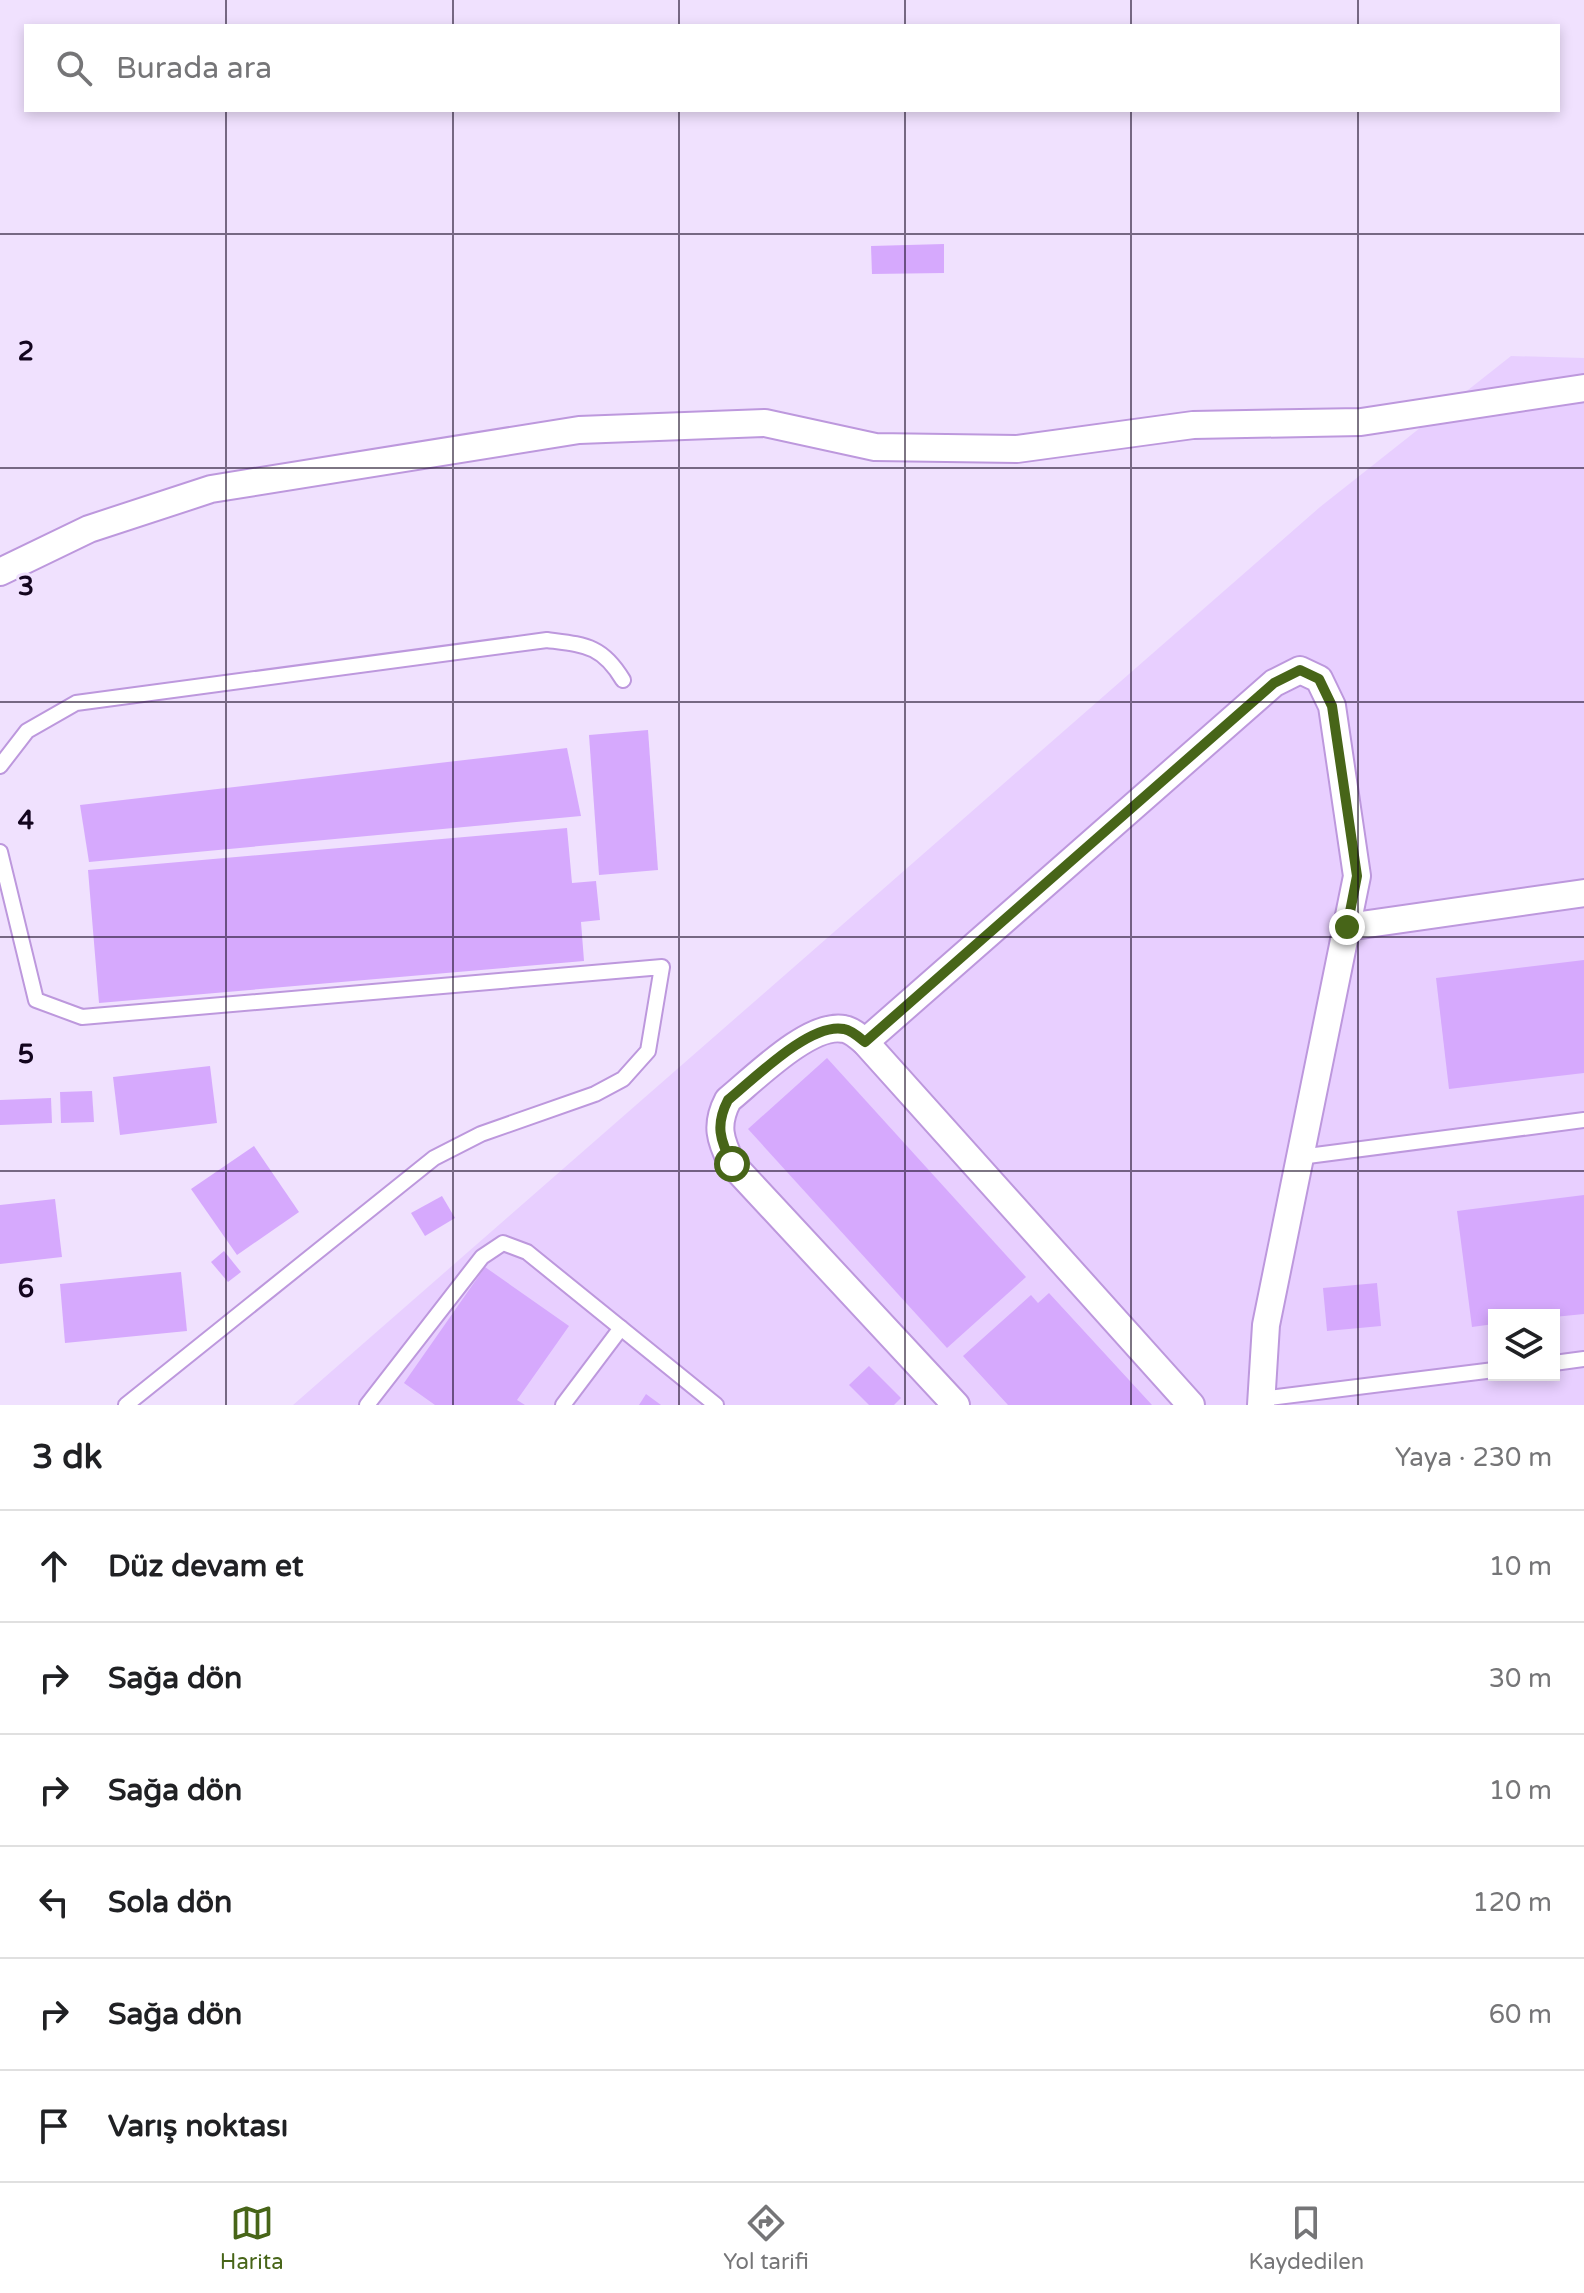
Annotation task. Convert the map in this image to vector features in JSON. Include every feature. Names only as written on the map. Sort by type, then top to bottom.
[{"type":"street","points":[[0,572],[89,529],[211,489],[579,430],[765,423],[875,447],[1017,449],[1193,425],[1361,422],[1584,388]]},
{"type":"street","points":[[865,1042],[1274,683],[1300,670],[1319,679],[1332,706],[1357,876],[1266,1325],[1261,1402]]},
{"type":"street","points":[[1347,927],[1584,893]]},
{"type":"street","points":[[956,1405],[732,1164],[719,1138],[720,1114],[728,1100],[807,1037],[827,1029],[846,1029],[865,1042],[1191,1405]]},
{"type":"lane","points":[[0,766],[27,731],[76,703],[547,640],[582,645],[610,658],[623,680]]},
{"type":"lane","points":[[0,852],[36,1000],[82,1017],[662,967],[648,1051],[623,1079],[595,1094],[481,1134],[434,1158],[126,1405]]},
{"type":"lane","points":[[1300,1157],[1584,1120]]},
{"type":"lane","points":[[367,1405],[482,1257],[503,1243],[527,1252],[716,1405]]},
{"type":"lane","points":[[563,1405],[621,1328]]},
{"type":"lane","points":[[1560,1362],[1584,1359]]},
{"type":"lane","points":[[1261,1402],[1488,1371]]},
{"type":"shaded area","points":[[1511,356],[1584,358],[1584,1405],[293,1405],[1320,507]]},
{"type":"building","points":[[944,244],[944,273],[872,274],[871,246]]},
{"type":"building","points":[[648,730],[658,870],[599,875],[589,735]]},
{"type":"building","points":[[567,748],[581,816],[89,862],[80,805]]},
{"type":"building","points":[[567,828],[572,883],[596,881],[600,920],[581,922],[584,961],[99,1003],[88,870]]},
{"type":"building","points":[[1584,960],[1584,1073],[1449,1089],[1436,978]]},
{"type":"building","points":[[827,1058],[1026,1277],[947,1348],[748,1129]]},
{"type":"building","points":[[210,1066],[217,1123],[120,1135],[113,1077]]},
{"type":"building","points":[[92,1091],[94,1122],[61,1123],[60,1092]]},
{"type":"building","points":[[51,1098],[52,1123],[0,1125],[0,1100]]},
{"type":"building","points":[[254,1146],[299,1212],[237,1255],[191,1189]]},
{"type":"building","points":[[1584,1195],[1584,1314],[1560,1316],[1560,1309],[1488,1309],[1488,1325],[1472,1327],[1457,1211]]},
{"type":"building","points":[[442,1196],[455,1218],[425,1236],[411,1213]]},
{"type":"building","points":[[55,1199],[62,1257],[0,1264],[0,1205]]},
{"type":"building","points":[[224,1251],[241,1272],[228,1282],[211,1262]]},
{"type":"building","points":[[485,1267],[569,1326],[517,1400],[525,1405],[435,1405],[404,1383]]},
{"type":"building","points":[[181,1272],[187,1331],[65,1343],[60,1284]]},
{"type":"building","points":[[1377,1283],[1381,1326],[1327,1331],[1323,1288]]},
{"type":"building","points":[[1049,1293],[1152,1405],[1008,1405],[963,1356],[1031,1295],[1038,1303]]},
{"type":"building","points":[[869,1366],[901,1398],[894,1405],[869,1405],[849,1385]]},
{"type":"building","points":[[646,1394],[661,1405],[639,1405]]},
{"type":"route","points":[[732,1164],[719,1138],[720,1114],[728,1100],[807,1037],[827,1029],[846,1029],[865,1042],[1274,683],[1300,670],[1319,679],[1332,706],[1357,876],[1347,927]]}]
